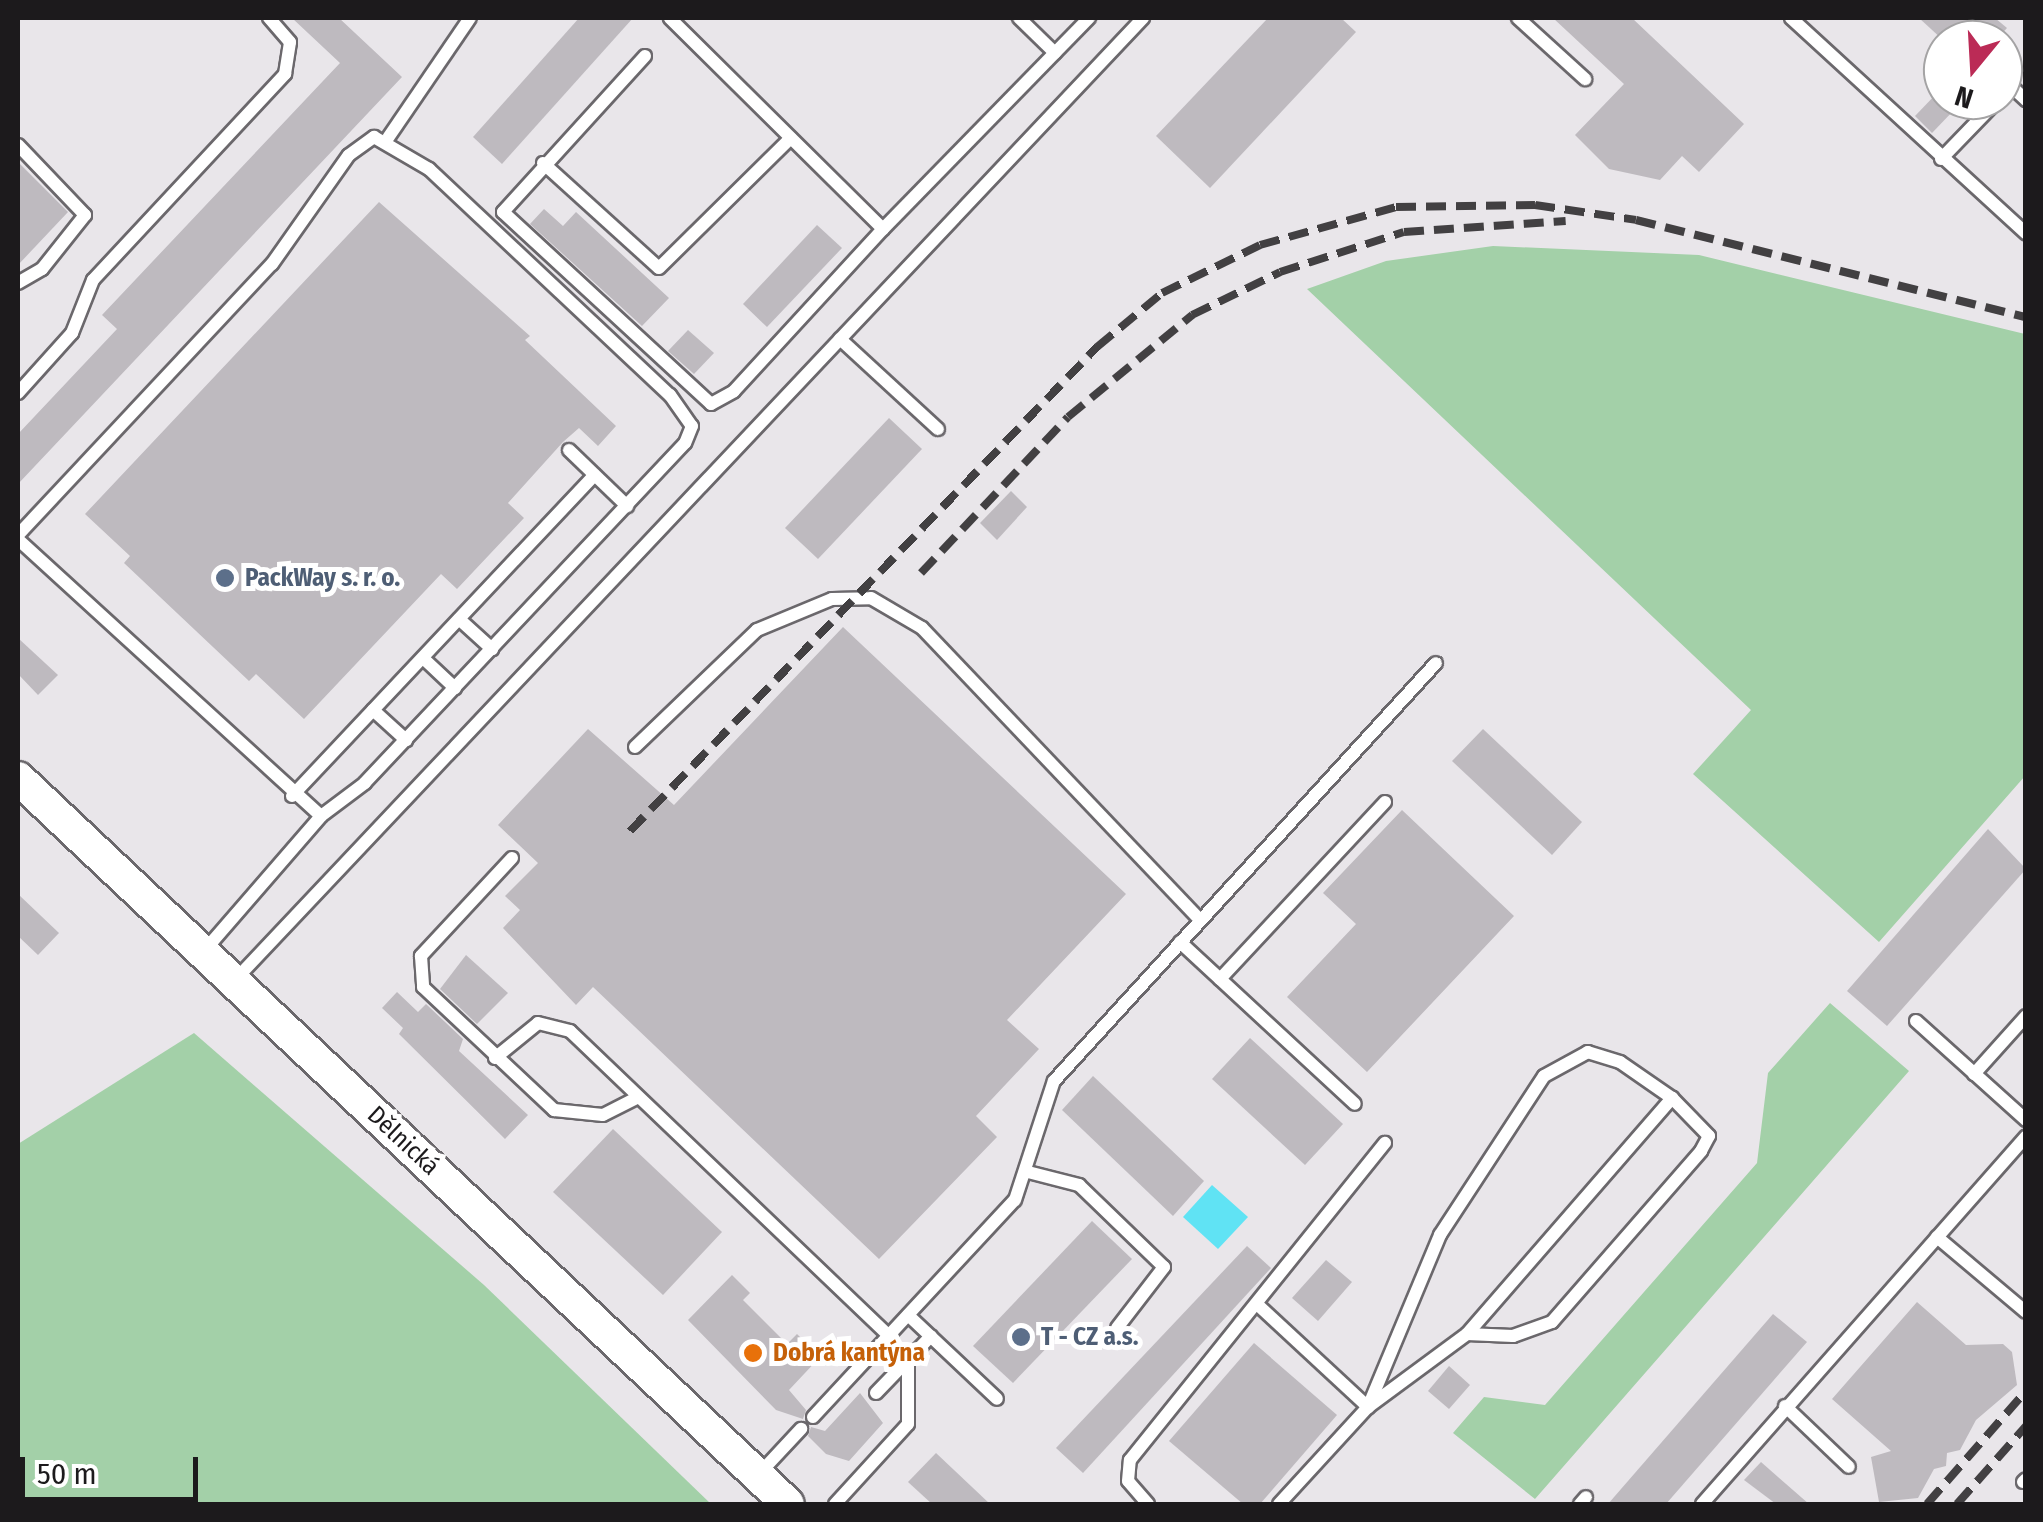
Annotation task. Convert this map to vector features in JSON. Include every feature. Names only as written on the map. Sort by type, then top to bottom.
[{"type":"street","name":"Dělnická","points":[[18,778],[788,1504]]},
{"type":"lane","points":[[18,393],[72,333],[93,280],[285,74],[290,42],[269,18]]},
{"type":"lane","points":[[388,138],[470,18]]},
{"type":"lane","points":[[670,18],[883,229]]},
{"type":"lane","points":[[1019,18],[1054,52]]},
{"type":"lane","points":[[644,56],[507,201],[505,217],[711,404],[734,391],[883,229],[1089,18]]},
{"type":"lane","points":[[234,982],[1143,18]]},
{"type":"lane","points":[[1518,18],[1585,79]]},
{"type":"lane","points":[[1791,18],[2026,233]]},
{"type":"lane","points":[[1942,159],[1979,120]]},
{"type":"lane","points":[[203,952],[321,816],[406,740],[685,444],[687,414],[388,138],[366,140],[349,155],[272,264],[18,537],[292,796],[321,816]]},
{"type":"lane","points":[[543,163],[660,268],[791,138]]},
{"type":"lane","points":[[18,145],[85,215],[42,270],[18,282]]},
{"type":"lane","points":[[840,338],[938,429]]},
{"type":"lane","points":[[569,450],[627,506]]},
{"type":"lane","points":[[292,796],[595,476]]},
{"type":"lane","points":[[635,748],[757,630],[832,600],[870,598],[922,628],[1200,920]]},
{"type":"lane","points":[[460,619],[492,649]]},
{"type":"lane","points":[[423,658],[455,688]]},
{"type":"lane","points":[[813,1417],[1006,1210],[1028,1172],[1046,1093],[1436,663]]},
{"type":"lane","points":[[374,710],[406,740]]},
{"type":"lane","points":[[1220,979],[1385,802]]},
{"type":"lane","points":[[512,858],[418,963],[423,988],[539,1100],[571,1116],[603,1115],[638,1097]]},
{"type":"lane","points":[[1180,942],[1355,1104]]},
{"type":"lane","points":[[1974,1074],[2026,1016]]},
{"type":"lane","points":[[1916,1021],[2026,1120]]},
{"type":"lane","points":[[495,1058],[526,1028],[559,1024],[888,1335]]},
{"type":"lane","points":[[1368,1407],[1440,1235],[1544,1076],[1574,1055],[1604,1055],[1672,1098],[1709,1136],[1552,1322],[1513,1336],[1467,1334]]},
{"type":"lane","points":[[1279,1504],[1368,1407],[1467,1334],[1672,1098]]},
{"type":"lane","points":[[1702,1504],[2026,1137]]},
{"type":"lane","points":[[1148,1504],[1126,1476],[1130,1460],[1259,1306],[1385,1143]]},
{"type":"lane","points":[[1028,1172],[1086,1191],[1164,1267],[1117,1328]]},
{"type":"lane","points":[[1937,1237],[2026,1312]]},
{"type":"lane","points":[[1259,1306],[1368,1407]]},
{"type":"lane","points":[[908,1314],[997,1399]]},
{"type":"lane","points":[[876,1392],[931,1336]]},
{"type":"lane","points":[[836,1504],[908,1424],[908,1359]]},
{"type":"lane","points":[[1785,1406],[1849,1467]]},
{"type":"lane","points":[[757,1476],[801,1429]]},
{"type":"green space","points":[[1493,246],[1699,255],[2025,334],[2025,776],[1879,942],[1693,774],[1751,710],[1307,289],[1386,261]]},
{"type":"green space","points":[[1830,1003],[1909,1071],[1535,1499],[1453,1433],[1484,1397],[1545,1405],[1757,1163],[1768,1073]]},
{"type":"green space","points":[[194,1033],[484,1285],[711,1504],[18,1504],[18,1144]]},
{"type":"water","points":[[1212,1185],[1248,1217],[1218,1249],[1183,1217]]},
{"type":"building","points":[[292,18],[339,18],[402,77],[18,484],[18,434],[117,329],[102,315],[340,63]]},
{"type":"building","points":[[579,18],[633,18],[502,164],[473,137]]},
{"type":"building","points":[[1268,18],[1341,18],[1356,32],[1210,188],[1156,136]]},
{"type":"building","points":[[1553,18],[1632,18],[1744,124],[1699,172],[1682,156],[1660,180],[1609,169],[1575,135],[1624,84]]},
{"type":"building","points":[[1919,18],[1997,20],[1923,20]]},
{"type":"building","points":[[1923,108],[1923,120],[1944,120],[1932,133],[1915,116]]},
{"type":"building","points":[[18,162],[68,212],[18,265]]},
{"type":"building","points":[[379,202],[530,336],[525,340],[616,426],[598,446],[579,428],[563,442],[508,503],[524,518],[457,589],[441,574],[304,719],[256,674],[249,681],[124,563],[130,556],[85,514]]},
{"type":"building","points":[[544,209],[563,226],[576,212],[669,298],[642,326],[530,224]]},
{"type":"building","points":[[817,225],[842,248],[767,327],[743,304]]},
{"type":"building","points":[[688,330],[714,353],[694,374],[668,351]]},
{"type":"building","points":[[889,418],[922,449],[818,559],[785,528]]},
{"type":"building","points":[[1011,491],[1027,507],[997,540],[980,523]]},
{"type":"building","points":[[843,627],[1126,894],[1007,1020],[1039,1049],[976,1116],[997,1137],[879,1259],[593,987],[576,1005],[503,928],[520,910],[505,896],[538,863],[498,825],[588,729],[674,805]]},
{"type":"building","points":[[18,638],[58,675],[38,695],[18,674]]},
{"type":"building","points":[[1483,729],[1582,822],[1552,855],[1452,761]]},
{"type":"building","points":[[1402,810],[1514,916],[1367,1072],[1287,997],[1356,924],[1323,893]]},
{"type":"building","points":[[1988,829],[2026,869],[1887,1026],[1847,991]]},
{"type":"building","points":[[18,894],[59,933],[38,955],[18,936]]},
{"type":"building","points":[[466,955],[508,993],[477,1024],[440,989]]},
{"type":"building","points":[[397,992],[418,1012],[426,1004],[463,1039],[459,1051],[528,1115],[505,1139],[399,1034],[403,1028],[382,1008]]},
{"type":"building","points":[[1250,1038],[1343,1124],[1305,1165],[1212,1079]]},
{"type":"building","points":[[1093,1076],[1204,1181],[1173,1216],[1062,1110]]},
{"type":"building","points":[[613,1129],[722,1232],[663,1295],[553,1192]]},
{"type":"building","points":[[1092,1221],[1132,1259],[1013,1383],[973,1346]]},
{"type":"building","points":[[1247,1246],[1271,1268],[1083,1473],[1056,1448]]},
{"type":"building","points":[[1326,1260],[1352,1282],[1318,1321],[1292,1298]]},
{"type":"building","points":[[732,1275],[750,1293],[743,1300],[787,1344],[797,1334],[820,1357],[789,1390],[806,1410],[803,1419],[776,1410],[688,1320]]},
{"type":"building","points":[[1917,1302],[1966,1345],[2003,1344],[2012,1352],[2017,1385],[1976,1420],[1960,1450],[1947,1453],[1946,1466],[1934,1469],[1918,1498],[1879,1502],[1871,1457],[1891,1451],[1832,1399]]},
{"type":"building","points":[[1773,1314],[1807,1342],[1666,1504],[1608,1504]]},
{"type":"building","points":[[1254,1343],[1337,1415],[1260,1504],[1243,1504],[1169,1441]]},
{"type":"building","points":[[1449,1366],[1470,1385],[1449,1409],[1428,1391]]},
{"type":"building","points":[[860,1393],[883,1423],[849,1461],[826,1454],[808,1436],[811,1427],[825,1431]]},
{"type":"building","points":[[936,1453],[990,1504],[932,1504],[908,1482]]},
{"type":"building","points":[[1761,1462],[1809,1504],[1776,1504],[1744,1480]]},
{"type":"railway","points":[[630,831],[1097,347],[1162,293],[1260,245],[1396,207],[1535,205],[1636,220],[2026,317]]},
{"type":"railway","points":[[921,573],[1068,417],[1192,315],[1280,272],[1404,232],[1566,221]]},
{"type":"railway","points":[[1927,1504],[2026,1391]]},
{"type":"railway","points":[[1957,1504],[2026,1426]]},
{"type":"place","name":"PackWay s. r. o.","points":[[225,578]]},
{"type":"place","name":"T - CZ a.s.","points":[[1021,1337]]},
{"type":"place","name":"Dobrá kantýna","points":[[753,1353]]}]
